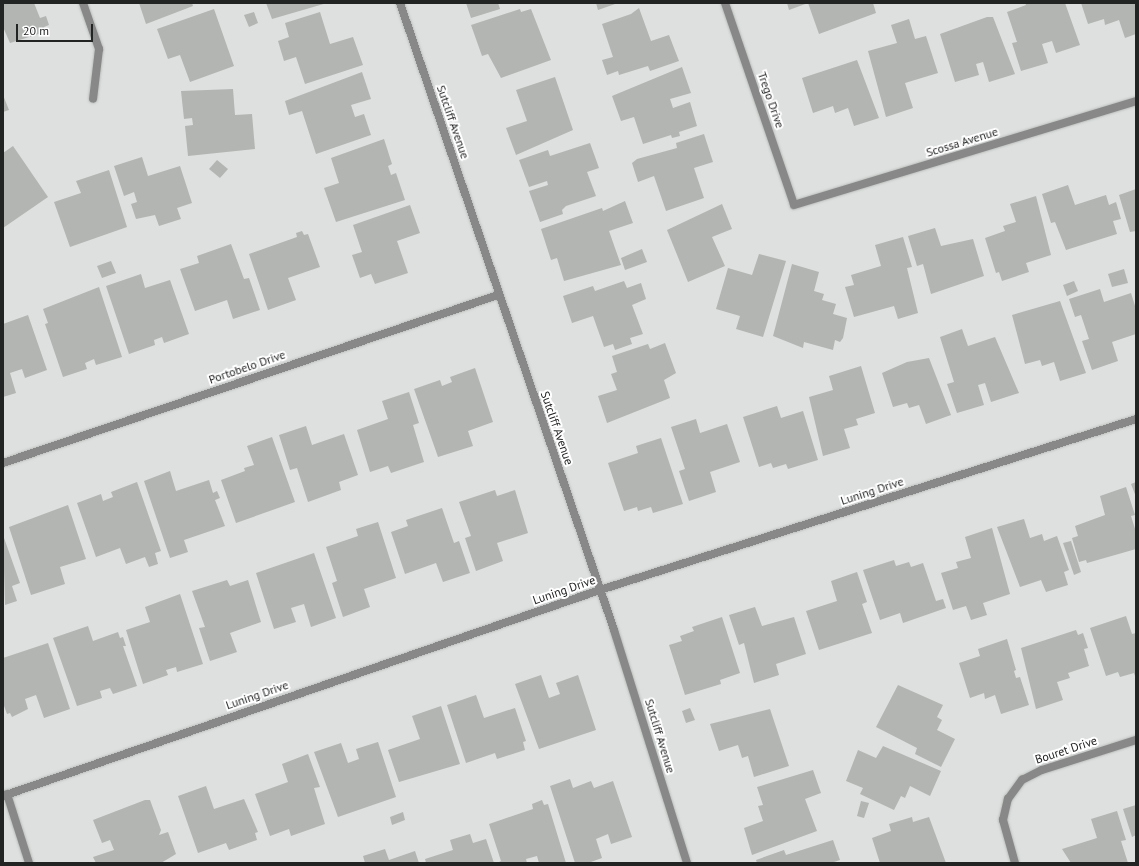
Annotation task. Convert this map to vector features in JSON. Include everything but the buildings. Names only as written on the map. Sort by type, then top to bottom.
[{"type":"street","points":[[83,3],[99,49],[93,98]]},
{"type":"street","name":"Sutcliff Avenue","points":[[400,3],[498,295],[600,590],[687,863]]},
{"type":"street","name":"Trego Drive","points":[[725,3],[794,205]]},
{"type":"street","name":"Scossa Avenue","points":[[794,205],[1136,101]]},
{"type":"street","name":"Portobelo Drive","points":[[3,463],[498,295]]},
{"type":"street","name":"Luning Drive","points":[[5,795],[600,590],[1136,419]]},
{"type":"street","name":"Bouret Drive","points":[[1015,863],[1003,820],[1008,799],[1022,780],[1042,770],[1136,740]]},
{"type":"street","points":[[5,795],[29,863]]}]
